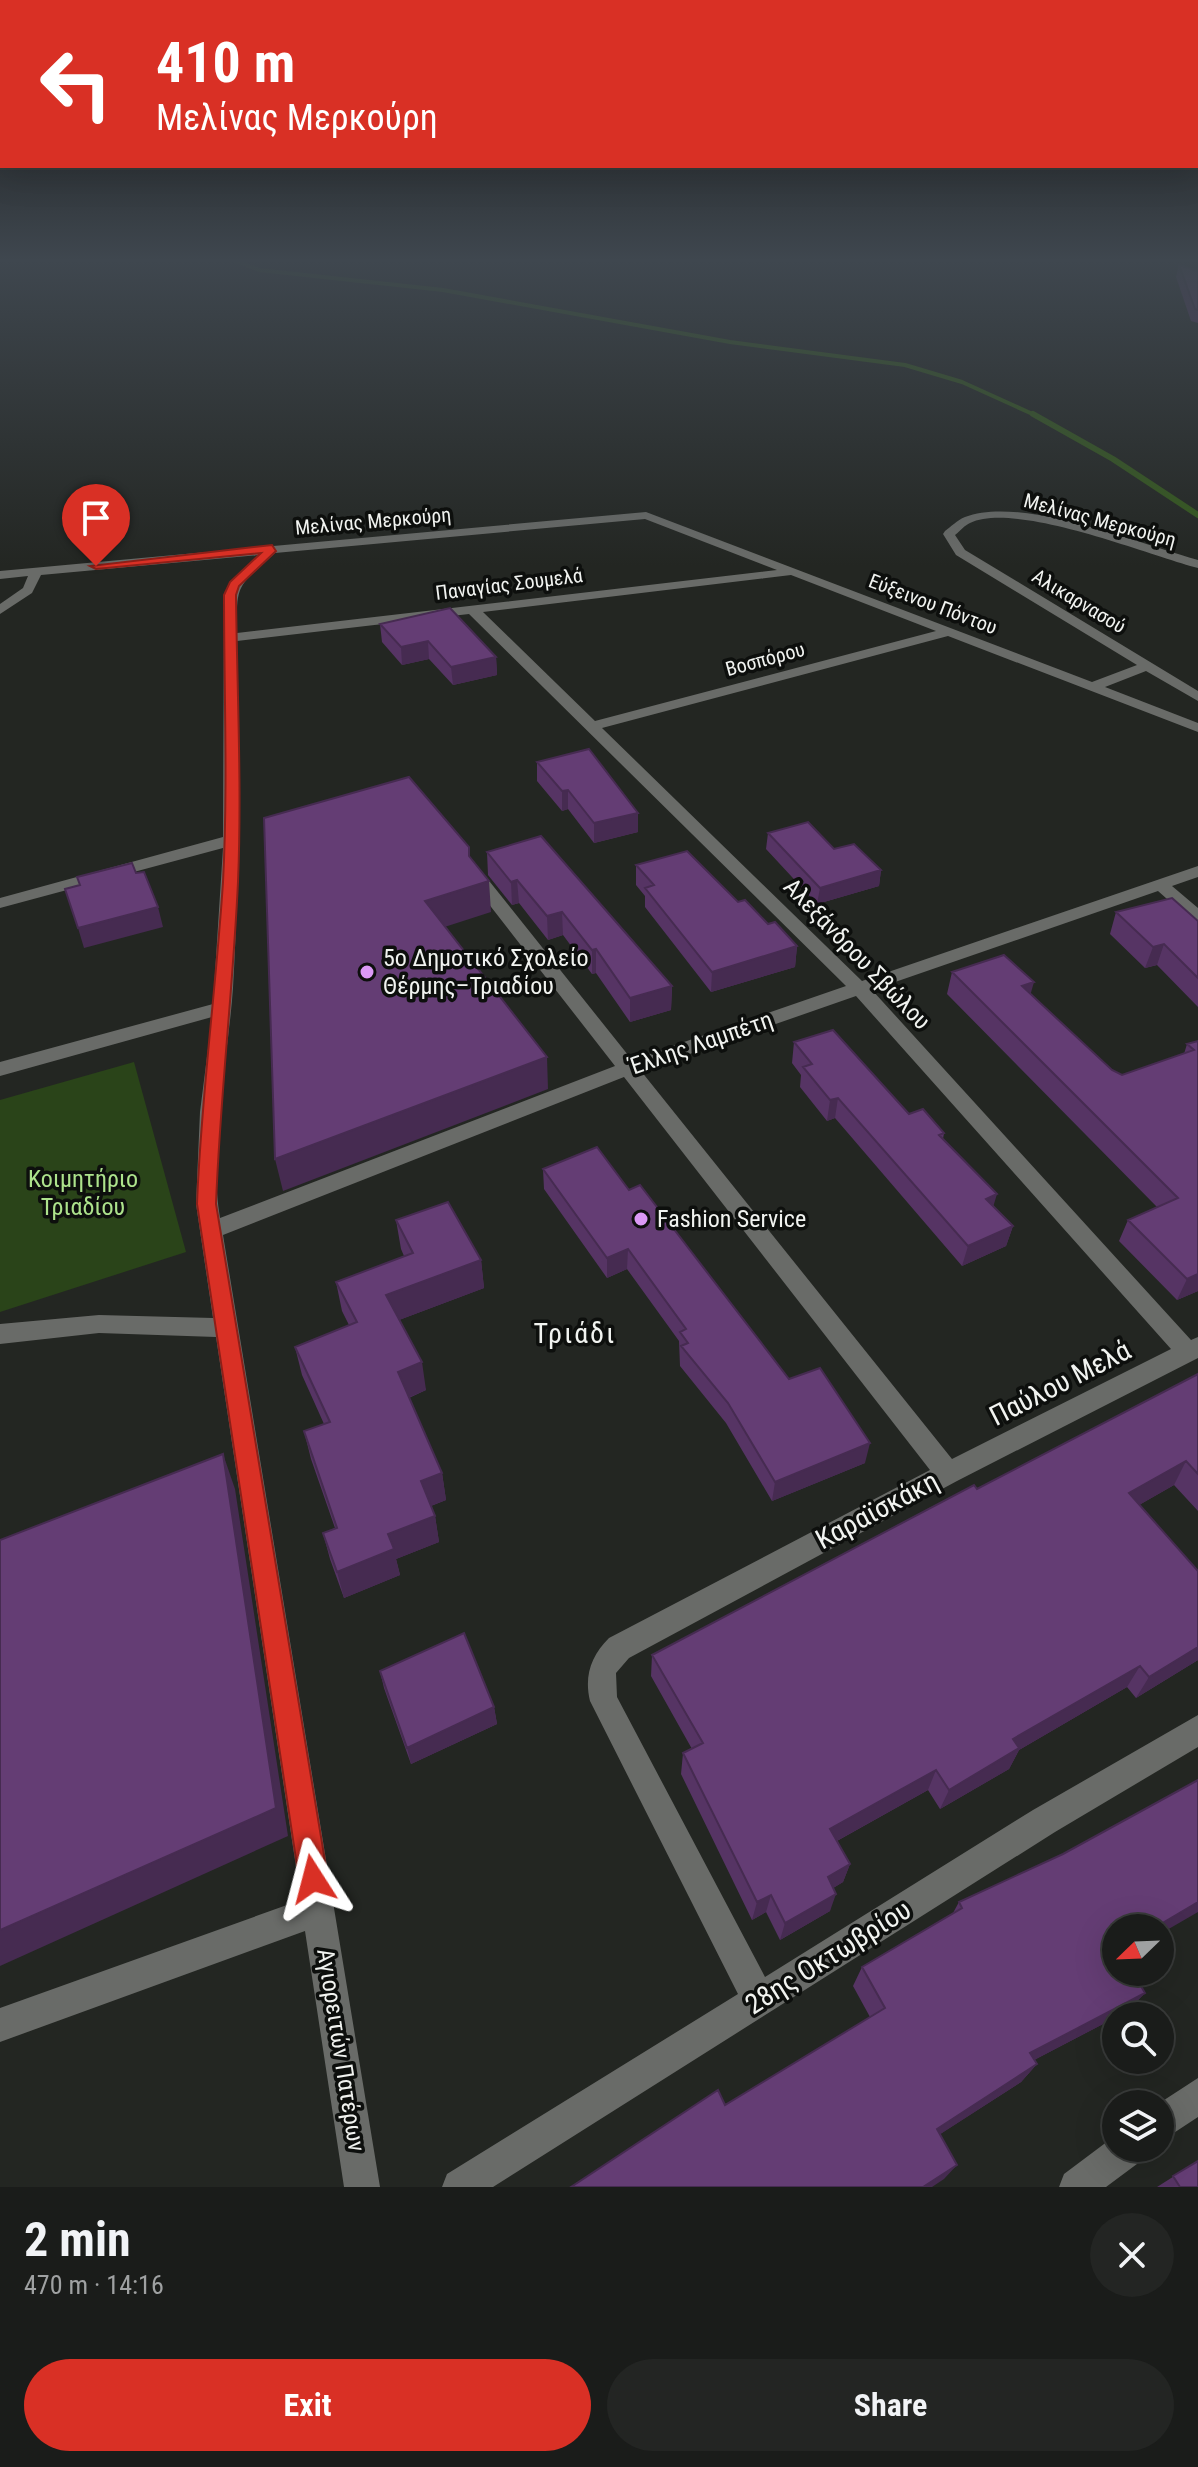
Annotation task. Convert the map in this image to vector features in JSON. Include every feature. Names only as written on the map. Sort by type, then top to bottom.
[{"type":"street","name":"Μελίνας Μερκούρη","points":[[0,575],[654,516]]},
{"type":"street","name":"Εύξεινου Πόντου","points":[[654,516],[1198,728]]},
{"type":"street","name":"Μελίνας Μερκούρη","points":[[950,532],[958,524],[981,517],[1024,516],[1198,564]]},
{"type":"street","name":"Αλικαρνασού","points":[[950,532],[953,546],[960,552],[1198,697]]},
{"type":"street","name":"Αγιορειτών Πατέρων","points":[[272,549],[234,585],[229,638],[232,840],[222,1008],[206,1164],[211,1231],[362,2187]]},
{"type":"street","points":[[0,610],[28,590],[37,571]]},
{"type":"street","name":"Παναγίας Σουμελά","points":[[229,638],[794,571]]},
{"type":"street","name":"Αλεξάνδρου Σβώλου","points":[[472,609],[859,988],[1193,1350]]},
{"type":"street","name":"Βοσπόρου","points":[[593,726],[949,632]]},
{"type":"street","points":[[1092,687],[1148,666]]},
{"type":"street","points":[[0,903],[232,840]]},
{"type":"street","name":"Έλλης Λαμπέτη","points":[[211,1231],[629,1068],[1198,871]]},
{"type":"street","name":"Καραϊσκάκη","points":[[480,881],[948,1473],[619,1648],[606,1660],[600,1673],[604,1701],[759,2000]]},
{"type":"street","points":[[1160,884],[1198,917]]},
{"type":"street","points":[[0,1069],[222,1008]]},
{"type":"street","points":[[0,1334],[99,1324],[228,1328]]},
{"type":"street","name":"Παύλου Μελά","points":[[948,1473],[1193,1350]]},
{"type":"street","name":"28ης Οκτωβρίου","points":[[460,2187],[1044,1821],[1198,1730]]},
{"type":"street","points":[[0,2025],[318,1910]]},
{"type":"street","points":[[1174,2113],[1198,2095]]},
{"type":"street","points":[[1077,2187],[1110,2162]]},
{"type":"green space","name":"Κοιμητήριο Τριαδίου","points":[[134,1062],[186,1252],[0,1312],[0,1100]]},
{"type":"building","points":[[450,608],[496,657],[451,667],[428,641],[401,647],[380,624]]},
{"type":"building","points":[[589,749],[638,813],[594,823],[568,790],[562,791],[537,762]]},
{"type":"building","name":"5ο Δημοτικό Σχολείο Θέρμης–Τριαδίου","points":[[409,777],[469,847],[469,856],[489,881],[425,901],[547,1057],[275,1159],[264,818]]},
{"type":"building","points":[[808,822],[834,849],[854,844],[881,870],[820,888],[768,833]]},
{"type":"building","points":[[541,836],[672,986],[630,998],[596,949],[592,950],[562,912],[547,916],[517,880],[511,882],[487,852]]},
{"type":"building","points":[[687,851],[738,902],[745,900],[768,924],[775,922],[797,946],[712,972],[645,888],[654,885],[636,865]]},
{"type":"building","points":[[132,863],[136,873],[144,872],[158,907],[78,928],[65,889],[80,885],[77,877]]},
{"type":"building","points":[[1172,898],[1198,921],[1198,978],[1164,944],[1153,947],[1116,912]]},
{"type":"building","points":[[1004,955],[1034,982],[1022,986],[1112,1070],[1122,1075],[1194,1050],[1187,1044],[1198,1041],[1198,1274],[1187,1279],[1128,1220],[1178,1198],[952,972]]},
{"type":"building","points":[[833,1030],[909,1114],[923,1109],[944,1133],[939,1135],[997,1194],[986,1199],[1013,1226],[968,1246],[838,1098],[830,1100],[803,1067],[812,1064],[794,1042]]},
{"type":"building","points":[[597,1147],[629,1190],[640,1185],[789,1379],[820,1368],[870,1443],[775,1482],[728,1403],[681,1346],[688,1343],[680,1332],[686,1329],[628,1249],[607,1258],[543,1169]]},
{"type":"building","points":[[448,1202],[481,1260],[386,1295],[422,1362],[398,1372],[442,1473],[421,1481],[435,1516],[388,1534],[394,1549],[337,1572],[323,1533],[337,1528],[304,1431],[330,1422],[295,1347],[357,1322],[336,1282],[413,1253],[396,1220]]},
{"type":"building","points":[[1198,1374],[1198,1474],[1186,1461],[1129,1493],[1198,1571],[1198,1647],[1149,1677],[1140,1666],[1013,1739],[1019,1748],[949,1790],[936,1770],[830,1829],[850,1864],[828,1877],[836,1894],[785,1923],[771,1895],[757,1902],[683,1753],[703,1743],[652,1655],[974,1485],[977,1489]]},
{"type":"building","points":[[223,1454],[276,1808],[0,1930],[0,1540]]},
{"type":"building","points":[[464,1633],[494,1707],[407,1748],[380,1671]]},
{"type":"building","points":[[1198,1780],[1198,1902],[1174,1916],[1102,1914],[1102,1986],[1141,1986],[1145,1993],[1128,2002],[1102,2002],[1102,2015],[1030,2053],[1037,2064],[937,2129],[957,2165],[923,2187],[571,2187],[718,2090],[725,2105],[885,2008],[862,1967],[962,1908],[959,1902],[1063,1854]]},
{"type":"building","points":[[1198,2161],[1198,2187],[1180,2187],[1173,2176]]},
{"type":"waterway","points":[[883,362],[905,365],[962,382],[1035,415]]},
{"type":"waterway","points":[[1035,415],[1113,459],[1198,515]]},
{"type":"place","name":"5ο Δημοτικό Σχολείο Θέρμης–Τριαδίου","points":[[367,972]]},
{"type":"place","name":"Fashion Service","points":[[641,1219]]},
{"type":"district","name":"Τριάδι","points":[[575,1333]]},
{"type":"route","points":[[96,566],[272,549],[234,585],[230,595],[231,878],[206,1178],[211,1231],[313,1879]]}]
